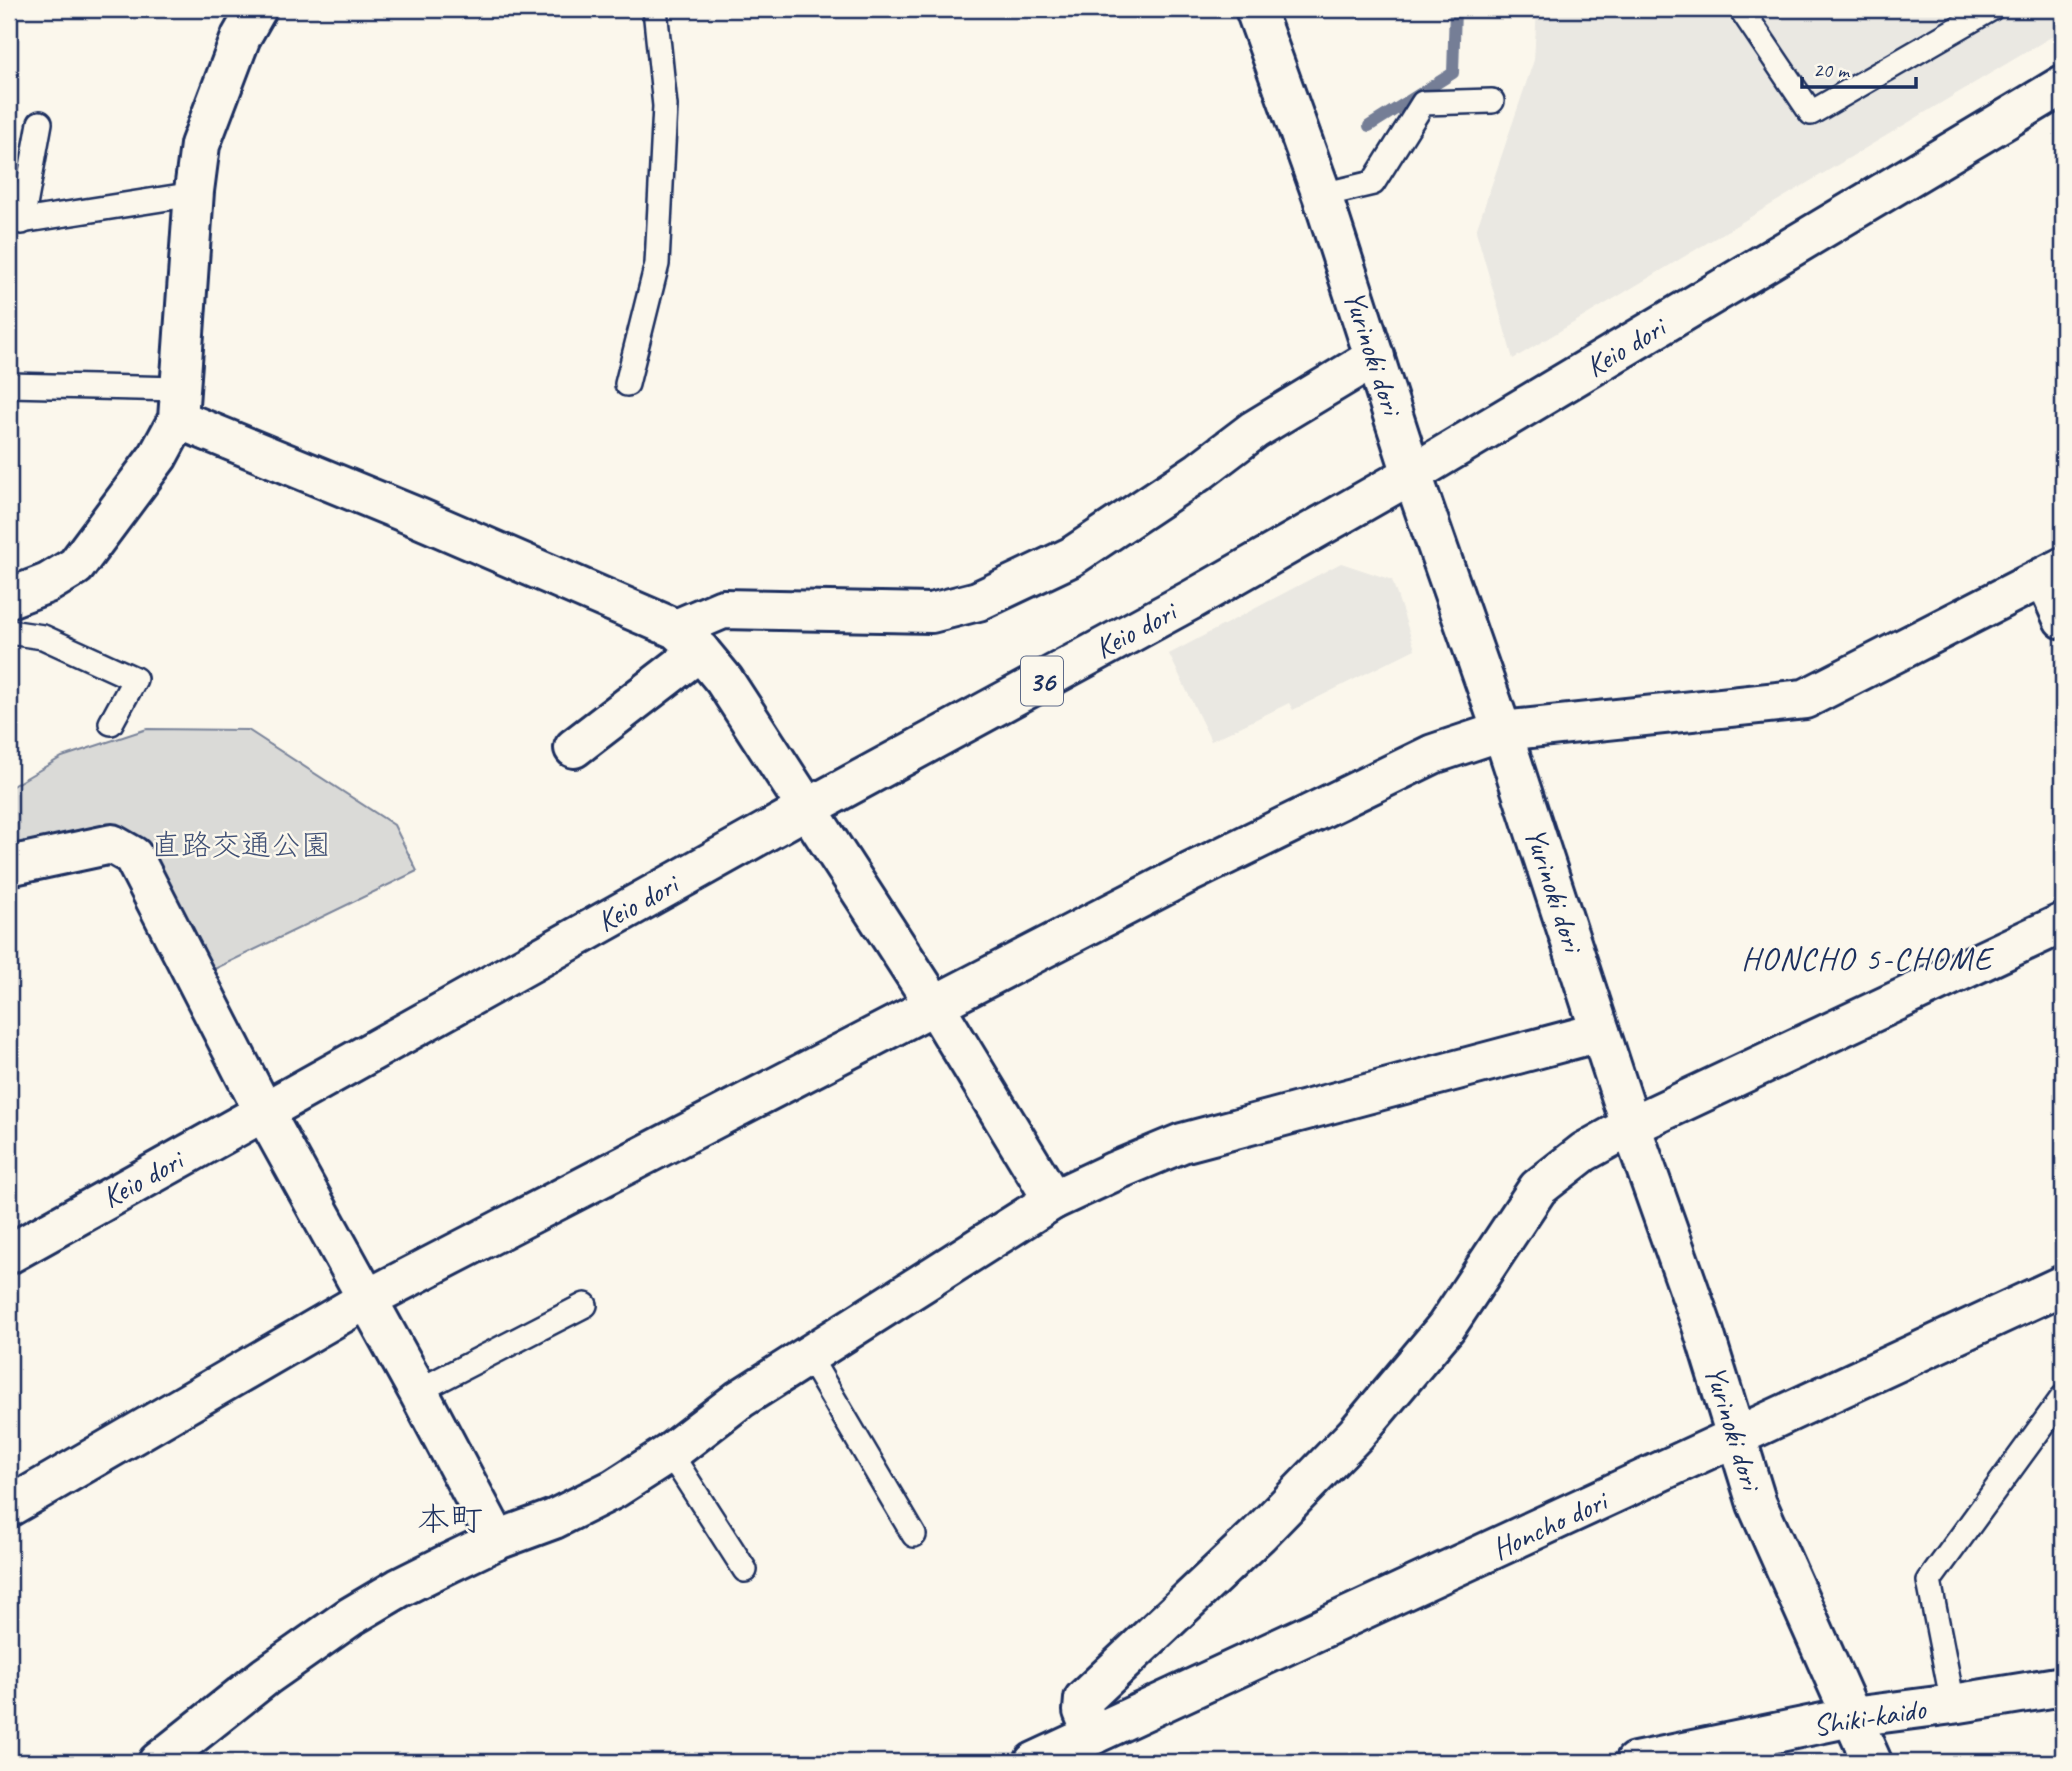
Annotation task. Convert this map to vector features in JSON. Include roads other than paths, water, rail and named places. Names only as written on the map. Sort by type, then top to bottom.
[{"type":"street","points":[[9,598],[48,583],[76,566],[152,465],[179,404],[200,145],[241,37],[257,9]]},
{"type":"street","name":"Yurinoki dori","points":[[1255,9],[1322,195],[1412,474],[1502,731],[1631,1126],[1702,1326],[1757,1504],[1872,1762]]},
{"type":"street","name":"Keio dori","points":[[9,1254],[808,808],[1193,599],[1412,474],[2063,85]]},
{"type":"street","points":[[574,748],[723,609],[931,613],[978,601],[1071,557],[1200,471],[1254,430],[1375,357]]},
{"type":"street","points":[[179,404],[419,518],[688,640],[724,680],[808,808],[934,1004],[1053,1200]]},
{"type":"street","points":[[9,1507],[367,1299],[1187,874],[1433,754],[1502,731],[1805,699],[2053,572],[2063,618]]},
{"type":"street","points":[[9,866],[112,844],[133,856],[264,1112],[497,1540]]},
{"type":"street","points":[[1093,1735],[1083,1712],[1084,1699],[1259,1534],[1356,1434],[1446,1327],[1538,1188],[1584,1152],[1631,1126],[2063,923]]},
{"type":"street","points":[[158,1762],[266,1676],[350,1617],[398,1588],[497,1540],[554,1519],[614,1489],[670,1453],[740,1399],[1053,1200],[1182,1143],[1600,1032]]},
{"type":"street","name":"Honcho dori","points":[[1045,1760],[1093,1735],[2063,1285]]},
{"type":"street","name":"Shiki-kaido","points":[[1635,1762],[1852,1717],[2063,1686]]},
{"type":"lane","points":[[627,384],[657,264],[665,106],[655,9]]},
{"type":"lane","points":[[1741,9],[1811,113],[1991,9]]},
{"type":"lane","points":[[1322,195],[1373,183],[1423,103],[1492,101]]},
{"type":"lane","points":[[40,123],[15,222],[194,194]]},
{"type":"lane","points":[[9,385],[179,404]]},
{"type":"lane","points":[[9,632],[43,636],[135,679],[111,723]]},
{"type":"lane","points":[[418,1391],[585,1305]]},
{"type":"lane","points":[[809,1357],[914,1535]]},
{"type":"lane","points":[[1952,1704],[1928,1581],[2063,1397]]},
{"type":"lane","points":[[670,1453],[745,1570]]},
{"type":"waterway","points":[[1369,126],[1453,73],[1455,9]]},
{"type":"district","name":"HONCHO 5-CHOME","points":[[1867,958]]},
{"type":"district","name":"本町","points":[[450,1519]]},
{"type":"park label","name":"直路交通公園","points":[[241,845]]}]
